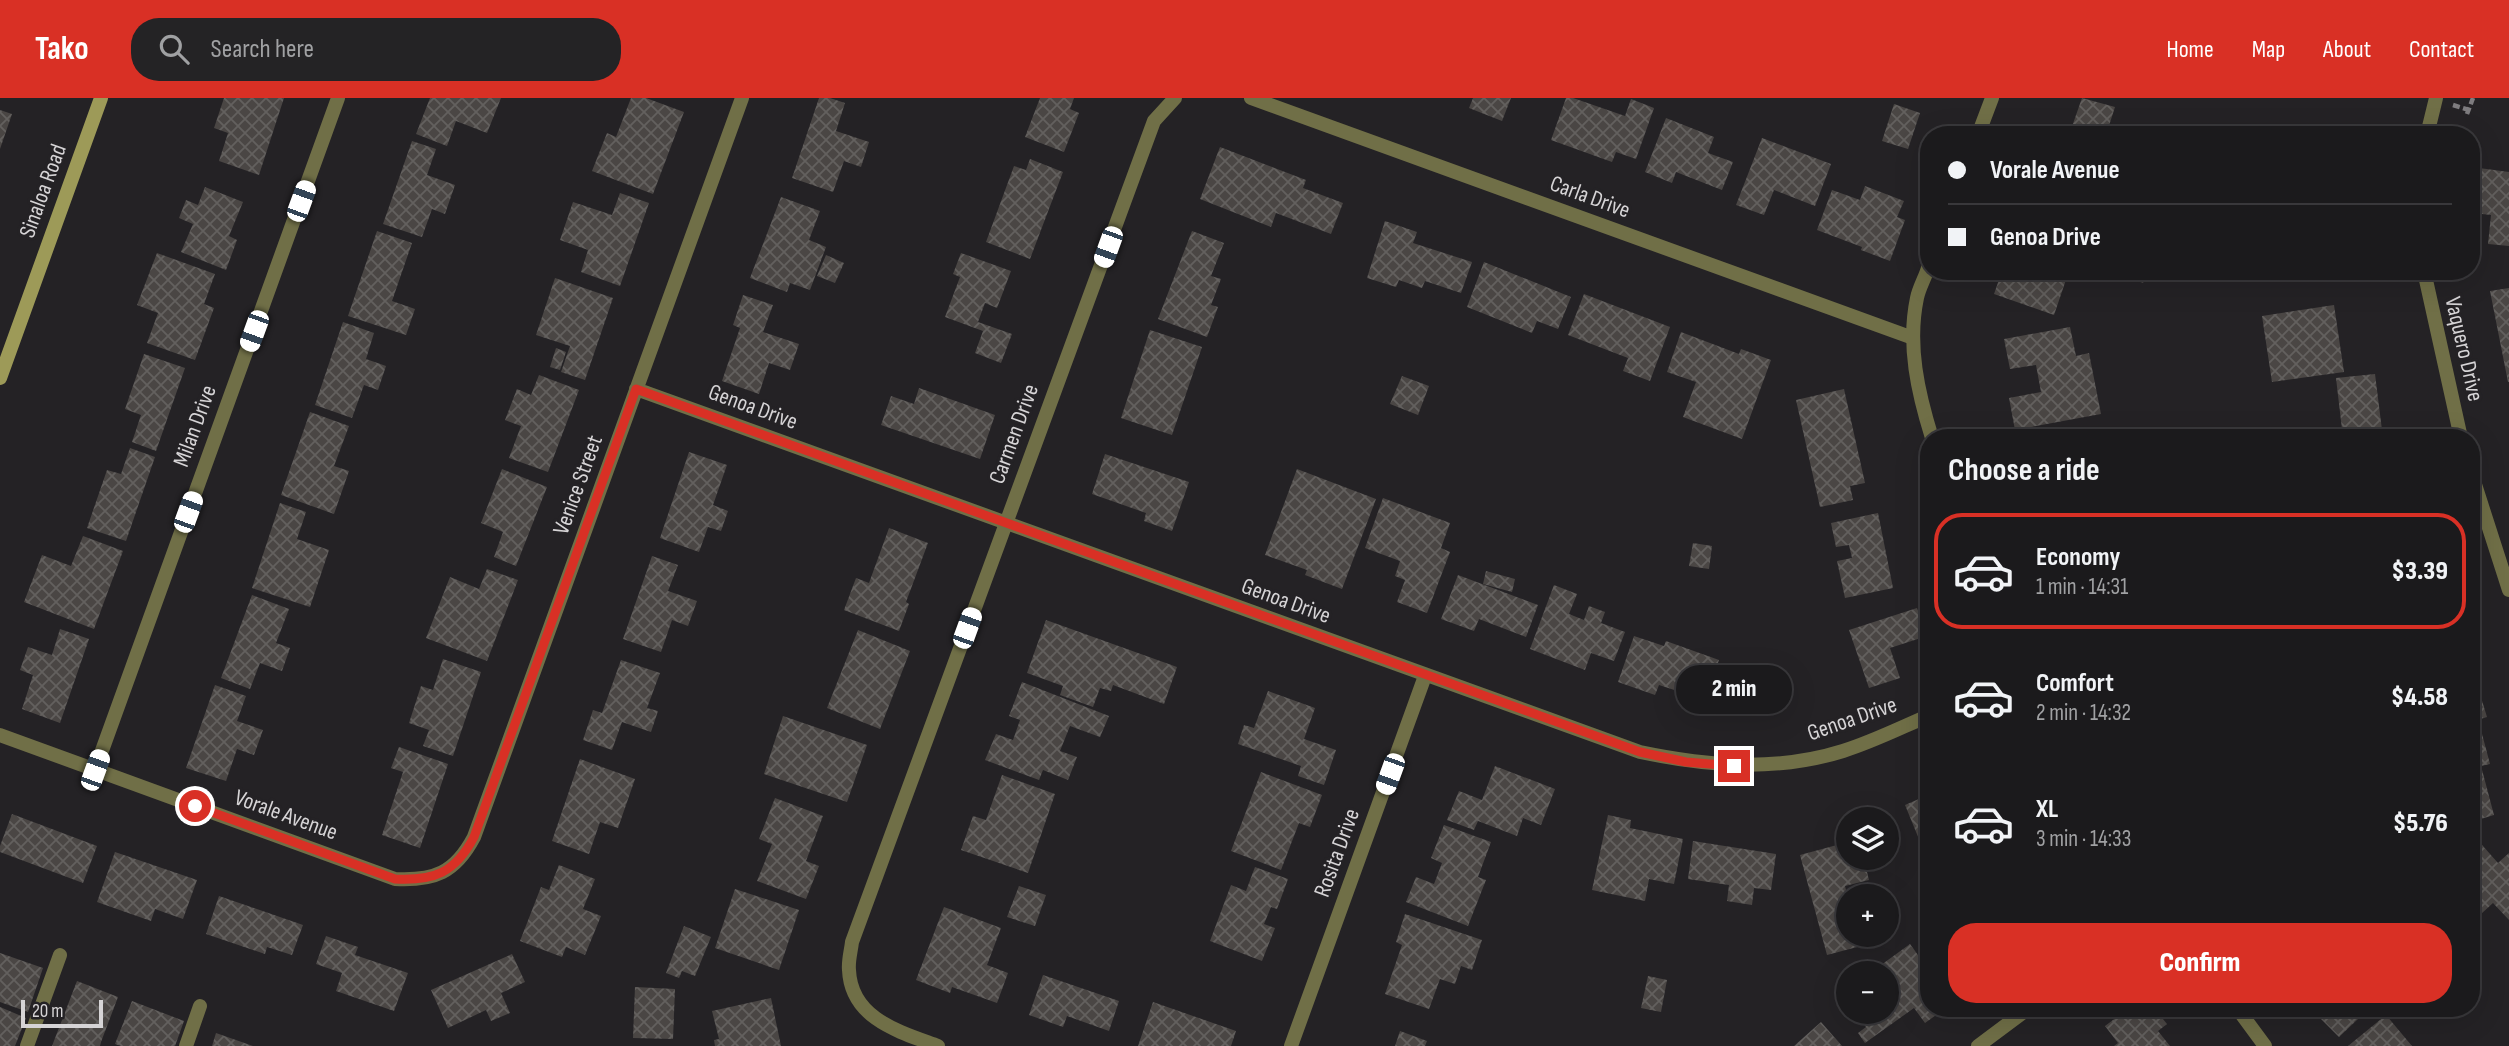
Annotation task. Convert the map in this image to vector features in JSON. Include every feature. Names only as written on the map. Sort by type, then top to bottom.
[{"type":"street","name":"Sinaloa Road","points":[[0,378],[101,98]]},
{"type":"street","name":"Milan Drive","points":[[95,770],[338,98]]},
{"type":"street","name":"Venice Street","points":[[439,873],[449,870],[465,855],[474,837],[741,98]]},
{"type":"street","name":"Carmen Drive","points":[[938,1046],[889,1028],[867,1013],[853,991],[849,969],[852,942],[1154,121],[1175,98]]},
{"type":"street","name":"Carla Drive","points":[[1251,98],[1913,338]]},
{"type":"street","points":[[1981,126],[1992,98]]},
{"type":"street","points":[[2429,126],[2436,98]]},
{"type":"street","points":[[1924,280],[1917,298],[1913,338],[1915,373],[1929,429]]},
{"type":"street","name":"Vaquero Drive","points":[[2426,280],[2459,429]]},
{"type":"street","name":"Genoa Drive","points":[[636,389],[1640,752],[1686,762],[1734,766],[1787,763],[1843,751],[1920,719]]},
{"type":"street","points":[[2480,500],[2509,590]]},
{"type":"street","name":"Rosita Drive","points":[[1291,1046],[1425,676]]},
{"type":"street","name":"Vorale Avenue","points":[[0,735],[395,879],[421,880],[439,873]]},
{"type":"street","points":[[27,1046],[60,955]]},
{"type":"street","points":[[186,1046],[200,1006]]},
{"type":"street","points":[[1978,1046],[2017,1017]]},
{"type":"street","points":[[2244,1017],[2265,1046]]},
{"type":"path","points":[[2468,114],[2473,98]]},
{"type":"building","points":[[224,98],[284,98],[259,175],[219,161],[228,133],[214,128]]},
{"type":"building","points":[[430,98],[501,98],[487,133],[456,121],[447,146],[416,134]]},
{"type":"building","points":[[631,98],[646,98],[684,112],[653,194],[592,171],[607,133],[616,137]]},
{"type":"building","points":[[819,98],[845,103],[836,131],[869,142],[861,167],[844,161],[833,192],[792,178]]},
{"type":"building","points":[[1040,98],[1074,98],[1070,109],[1079,113],[1064,152],[1025,137]]},
{"type":"building","points":[[1473,98],[1511,98],[1502,121],[1469,108]]},
{"type":"building","points":[[1566,98],[1625,116],[1631,99],[1654,108],[1636,159],[1616,152],[1612,162],[1551,140]]},
{"type":"building","points":[[2082,98],[2115,107],[2109,126],[2072,126]]},
{"type":"building","points":[[1894,104],[1920,113],[1908,149],[1882,141]]},
{"type":"building","points":[[0,110],[12,114],[0,149]]},
{"type":"building","points":[[1666,118],[1714,137],[1708,153],[1733,162],[1722,190],[1676,172],[1672,183],[1645,172]]},
{"type":"building","points":[[1762,138],[1831,164],[1815,206],[1774,190],[1764,215],[1736,205]]},
{"type":"building","points":[[412,141],[436,149],[427,175],[455,185],[445,214],[432,209],[422,237],[383,224]]},
{"type":"building","points":[[1220,147],[1306,180],[1303,188],[1343,203],[1331,234],[1276,213],[1271,227],[1200,199]]},
{"type":"building","points":[[1030,159],[1063,172],[1030,259],[986,242],[1014,166],[1026,170]]},
{"type":"building","points":[[2480,168],[2509,172],[2509,246],[2488,244],[2491,215],[2480,214]]},
{"type":"building","points":[[1865,186],[1904,201],[1897,217],[1905,220],[1890,261],[1817,230],[1832,190],[1860,200]]},
{"type":"building","points":[[205,187],[243,202],[229,236],[237,240],[226,270],[181,252],[193,224],[179,218],[186,200],[198,205]]},
{"type":"building","points":[[620,193],[649,203],[620,286],[581,272],[588,250],[560,240],[573,202],[612,215]]},
{"type":"building","points":[[781,197],[820,211],[809,240],[826,247],[810,290],[790,283],[787,292],[750,278]]},
{"type":"building","points":[[1385,221],[1417,232],[1413,243],[1472,262],[1461,293],[1425,281],[1422,288],[1399,280],[1396,287],[1367,278]]},
{"type":"building","points":[[377,231],[412,243],[392,301],[415,309],[406,335],[348,316]]},
{"type":"building","points":[[1192,231],[1224,243],[1211,276],[1221,279],[1211,305],[1218,307],[1207,337],[1158,319]]},
{"type":"building","points":[[157,253],[215,274],[204,304],[214,308],[195,360],[147,343],[158,313],[137,305]]},
{"type":"building","points":[[961,253],[1011,271],[997,308],[985,303],[978,322],[1012,334],[1001,363],[975,353],[983,331],[945,317],[960,277],[953,274]]},
{"type":"building","points":[[826,255],[844,263],[835,283],[817,276]]},
{"type":"building","points":[[1484,262],[1571,297],[1558,329],[1537,321],[1532,333],[1467,307]]},
{"type":"building","points":[[555,278],[613,298],[585,380],[561,372],[570,346],[536,335]]},
{"type":"building","points":[[1999,280],[2066,280],[2054,315],[1994,294]]},
{"type":"building","points":[[2509,288],[2509,382],[2508,382],[2490,291]]},
{"type":"building","points":[[1584,294],[1670,327],[1650,381],[1623,371],[1628,358],[1568,335]]},
{"type":"building","points":[[743,295],[773,305],[763,332],[799,344],[790,370],[769,363],[759,394],[722,381],[740,328],[733,325]]},
{"type":"building","points":[[2334,305],[2344,372],[2272,382],[2262,316]]},
{"type":"building","points":[[343,322],[374,333],[366,359],[386,366],[378,390],[364,385],[352,418],[315,405]]},
{"type":"building","points":[[2070,327],[2076,356],[2089,353],[2101,414],[2015,429],[2009,398],[2041,392],[2036,365],[2010,369],[2004,339]]},
{"type":"building","points":[[1150,330],[1202,347],[1172,435],[1121,418]]},
{"type":"building","points":[[1681,332],[1739,354],[1741,349],[1771,360],[1742,439],[1683,417],[1696,382],[1667,372]]},
{"type":"building","points":[[556,348],[566,352],[560,370],[550,367]]},
{"type":"building","points":[[144,354],[185,368],[156,451],[132,442],[141,415],[125,409]]},
{"type":"building","points":[[2375,374],[2382,429],[2342,429],[2336,378]]},
{"type":"building","points":[[539,375],[579,390],[548,472],[509,458],[521,426],[505,420],[517,389],[531,395]]},
{"type":"building","points":[[1402,376],[1429,386],[1418,415],[1390,404]]},
{"type":"building","points":[[919,388],[995,415],[980,459],[881,425],[891,396],[914,404]]},
{"type":"building","points":[[1844,389],[1865,483],[1850,486],[1853,500],[1820,507],[1796,400]]},
{"type":"building","points":[[310,412],[349,426],[334,466],[349,471],[334,514],[281,495]]},
{"type":"building","points":[[130,448],[155,457],[126,541],[87,528],[107,470],[121,474]]},
{"type":"building","points":[[689,452],[727,465],[713,505],[728,511],[721,531],[708,527],[699,552],[660,538]]},
{"type":"building","points":[[1105,454],[1189,482],[1172,531],[1144,521],[1146,513],[1092,494]]},
{"type":"building","points":[[502,469],[547,487],[516,566],[494,557],[503,532],[481,523]]},
{"type":"building","points":[[1297,469],[1376,499],[1342,589],[1305,575],[1307,570],[1265,555]]},
{"type":"building","points":[[1383,498],[1450,523],[1441,548],[1450,552],[1427,613],[1397,602],[1405,580],[1395,576],[1400,561],[1365,548]]},
{"type":"building","points":[[280,503],[306,512],[297,539],[329,550],[310,607],[252,588]]},
{"type":"building","points":[[1878,513],[1893,588],[1845,598],[1837,561],[1852,558],[1849,545],[1836,547],[1831,523]]},
{"type":"building","points":[[889,528],[928,543],[906,602],[909,604],[899,631],[844,610],[856,578],[869,583]]},
{"type":"building","points":[[83,536],[123,551],[94,629],[24,602],[42,555],[71,566]]},
{"type":"building","points":[[1693,543],[1712,546],[1709,569],[1689,566]]},
{"type":"building","points":[[652,556],[678,565],[668,591],[697,601],[688,626],[672,620],[661,652],[623,639]]},
{"type":"building","points":[[487,569],[518,580],[487,661],[426,638],[450,577],[479,589]]},
{"type":"building","points":[[1486,571],[1515,579],[1512,592],[1483,584]]},
{"type":"building","points":[[1458,575],[1538,605],[1526,637],[1479,619],[1474,631],[1441,619]]},
{"type":"building","points":[[1554,585],[1577,594],[1569,614],[1584,620],[1589,606],[1605,612],[1601,623],[1625,632],[1614,661],[1591,653],[1585,670],[1530,649]]},
{"type":"building","points":[[252,595],[289,609],[276,643],[290,648],[282,671],[260,663],[250,689],[221,678]]},
{"type":"building","points":[[1917,608],[1920,616],[1920,638],[1890,648],[1900,678],[1869,688],[1849,630]]},
{"type":"building","points":[[1046,620],[1177,667],[1164,704],[1113,685],[1111,691],[1100,688],[1093,707],[1060,695],[1063,686],[1027,673]]},
{"type":"building","points":[[60,629],[89,639],[60,723],[22,709],[33,675],[20,670],[28,647],[52,655]]},
{"type":"building","points":[[858,630],[910,651],[880,729],[827,708]]},
{"type":"building","points":[[1634,636],[1664,646],[1666,641],[1719,660],[1705,700],[1659,685],[1655,695],[1618,682]]},
{"type":"building","points":[[443,659],[481,672],[453,756],[423,746],[429,730],[409,723],[421,686],[433,690]]},
{"type":"building","points":[[621,660],[660,673],[647,708],[658,711],[651,732],[622,722],[612,750],[583,740],[593,710],[602,713]]},
{"type":"building","points":[[1022,682],[1109,716],[1100,737],[1070,726],[1060,751],[1077,757],[1068,780],[1043,770],[1039,780],[985,760],[996,734],[1013,740],[1020,720],[1009,716]]},
{"type":"building","points":[[215,685],[246,696],[237,721],[263,730],[254,755],[237,749],[226,781],[186,768]]},
{"type":"building","points":[[1268,691],[1315,708],[1304,739],[1336,750],[1324,785],[1298,776],[1301,766],[1238,744],[1244,725],[1254,728]]},
{"type":"building","points":[[2480,694],[2487,717],[2480,719]]},
{"type":"building","points":[[783,716],[867,745],[847,802],[764,774]]},
{"type":"building","points":[[2480,730],[2490,764],[2481,766],[2494,815],[2480,819]]},
{"type":"building","points":[[399,747],[448,764],[420,848],[382,835],[403,772],[391,768]]},
{"type":"building","points":[[580,759],[635,779],[618,828],[600,822],[589,854],[552,841]]},
{"type":"building","points":[[1495,766],[1555,789],[1541,825],[1523,818],[1517,836],[1478,821],[1474,830],[1447,820],[1459,791],[1482,800]]},
{"type":"building","points":[[1261,772],[1322,795],[1310,827],[1299,823],[1281,870],[1231,851]]},
{"type":"building","points":[[1002,775],[1055,794],[1028,873],[961,850],[973,816],[986,820]]},
{"type":"building","points":[[775,798],[823,816],[806,861],[819,866],[806,899],[757,881],[772,844],[759,839]]},
{"type":"building","points":[[1920,798],[1920,842],[1905,805]]},
{"type":"building","points":[[12,814],[97,846],[83,883],[0,852]]},
{"type":"building","points":[[1608,815],[1631,820],[1630,828],[1683,839],[1674,884],[1649,879],[1645,901],[1592,890]]},
{"type":"building","points":[[1444,825],[1491,842],[1478,877],[1486,880],[1468,926],[1406,902],[1416,877],[1434,884],[1442,863],[1431,858]]},
{"type":"building","points":[[1693,841],[1776,854],[1771,890],[1754,888],[1752,905],[1727,901],[1729,885],[1688,879]]},
{"type":"building","points":[[1836,845],[1836,870],[1866,870],[1869,880],[1836,884],[1836,947],[1857,947],[1827,955],[1800,855]]},
{"type":"building","points":[[2482,845],[2498,863],[2509,853],[2509,920],[2493,903],[2480,913]]},
{"type":"building","points":[[115,852],[197,880],[183,919],[155,909],[151,921],[97,902]]},
{"type":"building","points":[[559,865],[595,879],[583,909],[601,916],[585,955],[566,947],[562,957],[520,941],[541,887],[549,890]]},
{"type":"building","points":[[1255,867],[1288,879],[1277,909],[1271,907],[1264,924],[1275,928],[1262,961],[1210,941],[1231,885],[1246,891]]},
{"type":"building","points":[[1019,886],[1046,895],[1035,926],[1007,917]]},
{"type":"building","points":[[735,889],[799,910],[779,970],[715,948]]},
{"type":"building","points":[[219,896],[303,925],[292,955],[267,947],[265,954],[206,934]]},
{"type":"building","points":[[944,907],[1001,928],[987,965],[1008,973],[997,1003],[952,987],[950,993],[916,980]]},
{"type":"building","points":[[1405,914],[1482,940],[1472,970],[1461,966],[1455,984],[1440,979],[1429,1009],[1385,994],[1402,945],[1396,942]]},
{"type":"building","points":[[684,926],[711,937],[695,976],[682,971],[679,978],[666,973]]},
{"type":"building","points":[[326,936],[358,947],[355,955],[408,973],[394,1011],[336,991],[342,973],[316,964]]},
{"type":"building","points":[[1910,944],[1920,958],[1920,1016],[1914,1008],[1899,1019],[1899,961],[1887,961]]},
{"type":"building","points":[[0,953],[43,968],[28,1012],[0,1002]]},
{"type":"building","points":[[512,954],[525,982],[501,993],[510,1013],[491,1021],[486,1010],[448,1028],[431,990]]},
{"type":"building","points":[[1043,975],[1119,1001],[1109,1031],[1067,1016],[1063,1027],[1029,1015]]},
{"type":"building","points":[[1648,976],[1667,980],[1661,1012],[1641,1008]]},
{"type":"building","points":[[77,981],[118,997],[100,1046],[52,1046]]},
{"type":"building","points":[[635,987],[675,989],[673,1039],[633,1038]]},
{"type":"building","points":[[771,998],[781,1046],[715,1046],[714,1040],[719,1039],[712,1011]]},
{"type":"building","points":[[132,1001],[184,1021],[175,1046],[115,1044]]},
{"type":"building","points":[[1153,1002],[1236,1031],[1231,1046],[1138,1046]]},
{"type":"building","points":[[0,1007],[26,1018],[15,1046],[0,1046]]},
{"type":"building","points":[[1921,1017],[1933,1017],[1925,1023]]},
{"type":"building","points":[[2117,1017],[2161,1017],[2167,1024],[2158,1031],[2170,1046],[2114,1046],[2118,1043],[2105,1026]]},
{"type":"building","points":[[2319,1017],[2356,1017],[2358,1019],[2339,1037]]},
{"type":"building","points":[[2384,1017],[2388,1017],[2412,1046],[2348,1046]]},
{"type":"building","points":[[1821,1022],[1842,1046],[1794,1046]]},
{"type":"building","points":[[1864,1024],[1892,1024],[1865,1043],[1858,1033],[1866,1027]]},
{"type":"building","points":[[1400,1031],[1427,1041],[1425,1046],[1395,1046]]},
{"type":"building","points":[[216,1033],[253,1046],[212,1046]]},
{"type":"route","points":[[195,806],[395,879],[421,880],[449,870],[465,855],[474,837],[636,389],[1640,752],[1686,762],[1734,766]]}]
